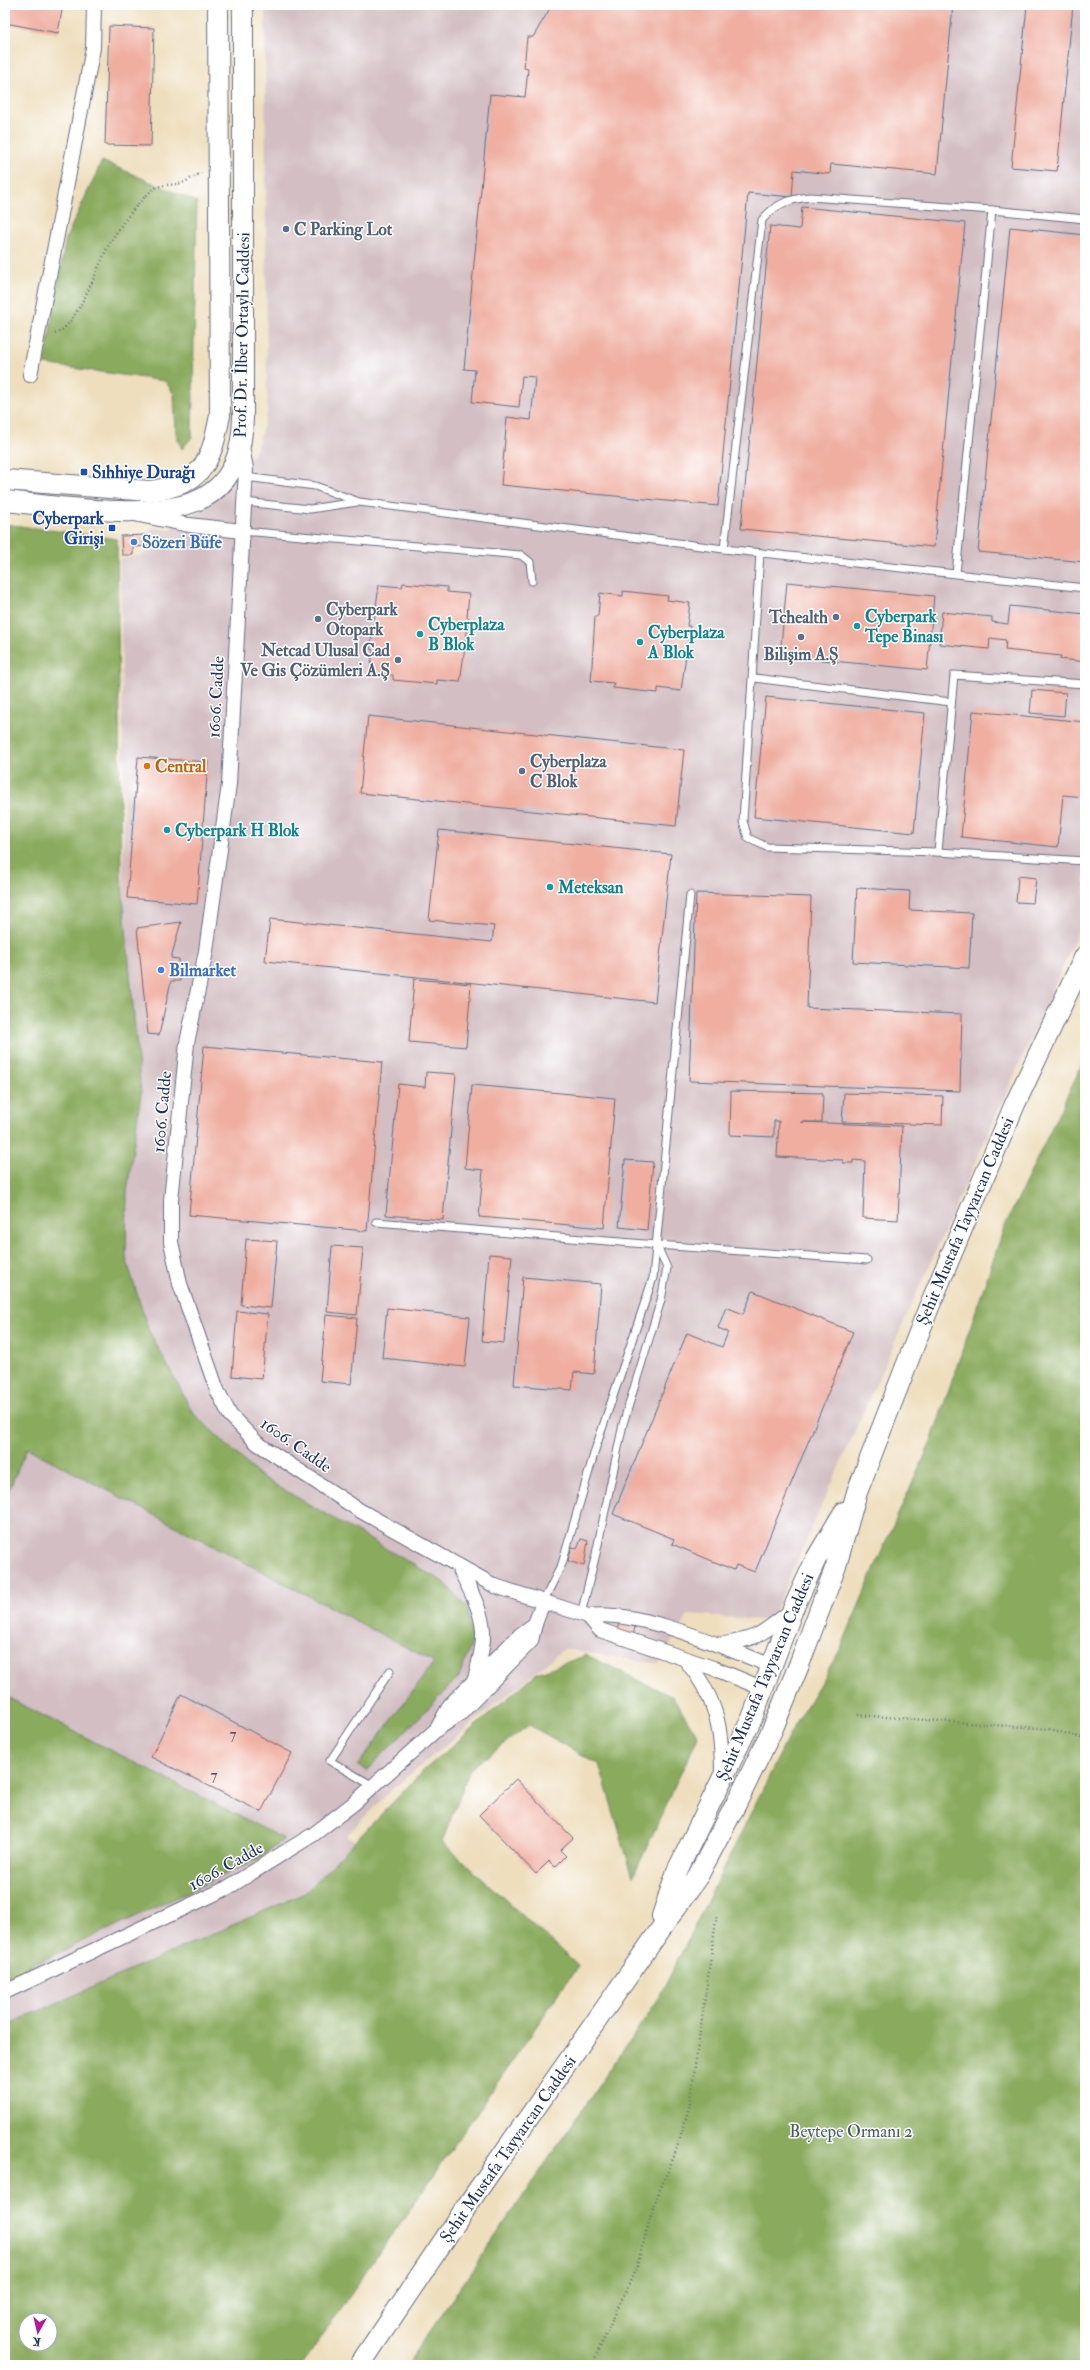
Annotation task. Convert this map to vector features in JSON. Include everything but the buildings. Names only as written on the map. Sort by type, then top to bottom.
[{"type":"main road","name":"Prof. Dr. İlber Ortaylı Caddesi","points":[[5,480],[149,491],[170,489],[190,479],[204,467],[214,446],[220,415],[218,5]]},
{"type":"main road","name":"Prof. Dr. İlber Ortaylı Caddesi","points":[[5,502],[127,512],[163,509],[194,502],[211,493],[227,478],[237,461],[242,442],[243,5]]},
{"type":"main road","name":"Şehit Mustafa Tayyarcan Caddesi","points":[[360,2365],[475,2194],[656,1933],[698,1876],[736,1804],[786,1697],[795,1674],[836,1566],[857,1492],[918,1334],[1015,1104],[1085,956]]},
{"type":"main road","name":"Şehit Mustafa Tayyarcan Caddesi","points":[[656,1933],[677,1871],[764,1689],[794,1609],[816,1559],[857,1492]]},
{"type":"main road","points":[[772,1666],[795,1674]]},
{"type":"main road","points":[[764,1689],[786,1697]]},
{"type":"street","points":[[30,375],[93,48],[94,5]]},
{"type":"street","name":"1606. Cadde","points":[[5,1992],[227,1888],[314,1834],[373,1786],[437,1729],[460,1714],[531,1641],[543,1602],[495,1586],[458,1566],[359,1510],[256,1442],[230,1415],[217,1390],[202,1350],[179,1277],[171,1242],[171,1200],[187,1043],[206,951],[223,837],[229,784],[245,477],[242,442]]},
{"type":"street","points":[[127,512],[160,520],[242,531]]},
{"type":"street","points":[[458,1566],[475,1600],[482,1624],[483,1639],[475,1679]]},
{"type":"street","points":[[543,1602],[584,1615],[603,1614],[618,1616],[675,1629],[772,1666]]},
{"type":"street","points":[[718,1645],[754,1638],[767,1631],[794,1609]]},
{"type":"street","points":[[584,1615],[600,1630],[685,1658],[764,1689]]},
{"type":"street","name":"1606. Cadde","points":[[437,1729],[450,1706],[475,1679],[520,1635],[535,1624]]},
{"type":"street","points":[[685,1658],[697,1674],[717,1714],[722,1736],[722,1778]]},
{"type":"lane","points":[[724,549],[762,220],[777,205],[787,200],[810,196],[992,210],[1085,219]]},
{"type":"lane","points":[[956,574],[992,210]]},
{"type":"lane","points":[[245,477],[315,486],[359,502],[724,549],[1085,588]]},
{"type":"lane","points":[[244,502],[310,509],[359,502]]},
{"type":"lane","points":[[242,531],[521,555],[530,562],[532,582]]},
{"type":"lane","points":[[760,553],[754,678],[743,821],[748,838],[767,847],[938,852],[1085,861]]},
{"type":"lane","points":[[938,852],[954,675],[1085,684]]},
{"type":"lane","points":[[754,678],[951,702]]},
{"type":"lane","points":[[543,1602],[562,1564],[596,1447],[643,1312],[653,1278],[690,895]]},
{"type":"lane","points":[[376,1222],[657,1245],[867,1260]]},
{"type":"lane","points":[[584,1615],[623,1424],[662,1300],[667,1268],[657,1245]]},
{"type":"lane","points":[[373,1786],[330,1761],[390,1671]]},
{"type":"path","points":[[38,335],[51,335],[58,332],[74,315],[91,286],[110,243],[152,190],[165,184],[181,183],[219,163]]},
{"type":"path","points":[[858,1715],[1051,1729],[1085,1739]]},
{"type":"path","points":[[592,2365],[637,2266],[654,2204],[675,2154],[689,2108],[717,1914]]},
{"type":"shaded area","points":[[265,5],[1085,5],[1085,917],[770,1621],[689,1614],[659,1664],[564,1649],[393,1788],[346,1836],[431,1886],[287,2365],[5,2365],[5,1419],[122,973],[124,814],[120,559],[147,554],[151,528],[172,529],[173,519],[194,515],[230,483],[256,451],[267,413]]},
{"type":"green space","points":[[102,161],[197,202],[192,437],[182,449],[176,434],[174,394],[165,381],[44,364],[66,238]]},
{"type":"green space","points":[[5,524],[117,539],[121,875],[141,1093],[127,1193],[126,1258],[148,1329],[193,1413],[260,1476],[445,1583],[468,1609],[472,1643],[459,1677],[366,1771],[358,1765],[434,1662],[27,1448],[5,1499]]},
{"type":"green space","name":"Beytepe Ormanı 2","points":[[1085,1058],[1085,2365],[407,2365],[659,1998],[791,1732],[840,1650],[887,1539],[931,1442],[1004,1228]]},
{"type":"green space","points":[[587,1655],[673,1697],[698,1736],[633,1877],[599,1764],[529,1725],[470,1769],[442,1842],[578,1966],[302,2365],[5,2365],[5,2026],[305,1893],[422,1772],[537,1673]]},
{"type":"green space","points":[[5,1696],[284,1839],[258,1859],[5,1978]]},
{"type":"place","name":"C Parking Lot","points":[[286,229]]},
{"type":"place","name":"Sıhhiye Durağı","points":[[84,472]]},
{"type":"place","name":"Cyberpark Girişi","points":[[112,528]]},
{"type":"place","name":"Sözeri Büfe","points":[[134,542]]},
{"type":"place","name":"Tchealth","points":[[836,617]]},
{"type":"place","name":"Cyberpark Otopark","points":[[318,619]]},
{"type":"place","name":"Cyberpark Tepe Binası","points":[[857,626]]},
{"type":"place","name":"Cyberplaza B Blok","points":[[420,634]]},
{"type":"place","name":"Bilişim A.Ş","points":[[801,637]]},
{"type":"place","name":"Cyberplaza A Blok","points":[[640,642]]},
{"type":"place","name":"Netcad Ulusal Cad Ve Gis Çözümleri A.Ş","points":[[398,660]]},
{"type":"place","name":"Central","points":[[147,766]]},
{"type":"place","name":"Cyberplaza C Blok","points":[[522,771]]},
{"type":"place","name":"Cyberpark H Blok","points":[[167,830]]},
{"type":"place","name":"Meteksan","points":[[550,887]]},
{"type":"place","name":"Bilmarket","points":[[161,970]]}]
